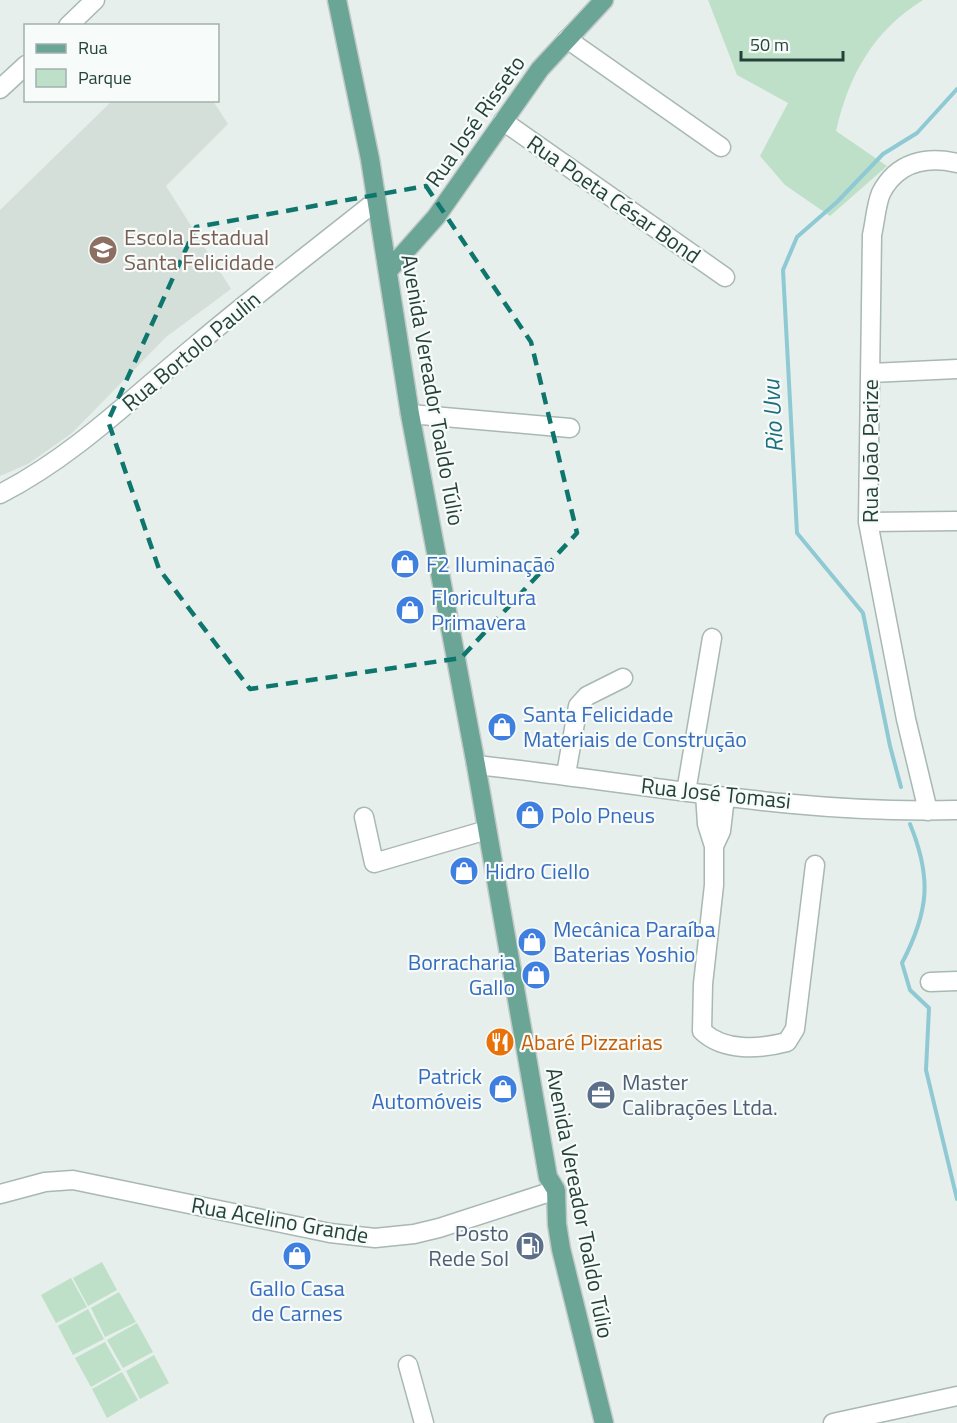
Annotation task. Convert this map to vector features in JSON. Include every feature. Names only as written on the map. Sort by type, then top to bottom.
[{"type":"main road","name":"Avenida Vereador Toaldo Túlio","points":[[336,0],[370,159],[410,414],[476,765],[548,1178],[556,1190],[557,1224],[566,1276],[603,1423]]},
{"type":"main road","name":"Rua José Risseto","points":[[388,271],[436,217],[540,69],[604,0]]},
{"type":"street","points":[[70,24],[95,0]]},
{"type":"street","points":[[567,39],[721,147]]},
{"type":"street","points":[[0,89],[24,67]]},
{"type":"street","name":"Rua Poeta César Bond","points":[[503,121],[725,277]]},
{"type":"street","name":"Rua João Parize","points":[[928,811],[906,719],[868,522],[872,235],[881,194],[900,170],[914,162],[943,160],[957,163]]},
{"type":"street","name":"Rua Bortolo Paulin","points":[[0,494],[26,481],[79,444],[196,345],[376,201]]},
{"type":"street","points":[[871,373],[957,369]]},
{"type":"street","points":[[410,414],[570,428]]},
{"type":"street","points":[[868,522],[957,521]]},
{"type":"street","points":[[686,792],[712,638]]},
{"type":"street","points":[[566,774],[578,706],[587,696],[623,678]]},
{"type":"street","name":"Rua José Tomasi","points":[[476,765],[566,774],[725,796],[928,811],[957,810]]},
{"type":"street","points":[[705,794],[707,824],[714,846],[714,885],[703,984],[702,1031],[713,1042],[761,1048],[787,1042],[795,1029],[815,865]]},
{"type":"street","points":[[714,846],[721,831],[725,796]]},
{"type":"street","points":[[364,817],[374,863],[487,830]]},
{"type":"street","points":[[930,982],[957,981]]},
{"type":"street","name":"Rua Acelino Grande","points":[[0,1194],[45,1182],[73,1180],[330,1233],[375,1238],[414,1234],[439,1228],[556,1190]]},
{"type":"street","points":[[408,1365],[424,1423]]},
{"type":"street","points":[[833,1423],[957,1396]]},
{"type":"highlighted area","points":[[426,186],[531,342],[577,533],[461,658],[250,689],[159,569],[108,421],[196,227]]},
{"type":"shaded area","name":"Escola Estadual Santa Felicidade","points":[[111,102],[214,102],[228,124],[166,186],[231,289],[166,337],[72,433],[28,464],[0,476],[0,210]]},
{"type":"green space","points":[[708,0],[923,0],[905,12],[877,40],[856,73],[848,91],[836,131],[887,166],[830,216],[785,185],[760,156],[788,103],[737,75]]},
{"type":"green space","points":[[102,1262],[117,1290],[88,1306],[73,1278]]},
{"type":"green space","points":[[71,1278],[87,1307],[56,1323],[41,1295]]},
{"type":"green space","points":[[119,1292],[136,1322],[105,1337],[91,1308]]},
{"type":"green space","points":[[88,1309],[104,1339],[73,1355],[58,1326]]},
{"type":"green space","points":[[137,1323],[153,1352],[123,1368],[107,1340]]},
{"type":"green space","points":[[105,1342],[121,1370],[91,1387],[75,1358]]},
{"type":"green space","points":[[154,1355],[169,1383],[140,1399],[126,1371]]},
{"type":"green space","points":[[122,1372],[138,1400],[107,1418],[92,1389]]},
{"type":"waterway","name":"Rio Uvu","points":[[901,787],[890,746],[863,613],[797,533],[783,270],[797,237],[837,202],[883,154],[917,133],[957,89]]},
{"type":"waterway","name":"Rio Uvu","points":[[910,824],[922,861],[924,894],[918,927],[902,963],[910,990],[929,1008],[926,1070],[957,1199]]},
{"type":"place","name":"Escola Estadual Santa Felicidade","points":[[103,250]]},
{"type":"place","name":"F2 Iluminação","points":[[405,564]]},
{"type":"place","name":"Floricultura Primavera","points":[[410,610]]},
{"type":"place","name":"Santa Felicidade Materiais de Construção","points":[[502,727]]},
{"type":"place","name":"Polo Pneus","points":[[530,815]]},
{"type":"place","name":"Hidro Ciello","points":[[464,871]]},
{"type":"place","name":"Mecânica Paraíba Baterias Yoshio","points":[[532,942]]},
{"type":"place","name":"Borracharia Gallo","points":[[536,975]]},
{"type":"place","name":"Abaré Pizzarias","points":[[500,1042]]},
{"type":"place","name":"Patrick Automóveis","points":[[503,1089]]},
{"type":"place","name":"Master Calibrações Ltda.","points":[[601,1095]]},
{"type":"place","name":"Posto Rede Sol","points":[[530,1246]]},
{"type":"place","name":"Gallo Casa de Carnes","points":[[297,1256]]}]
